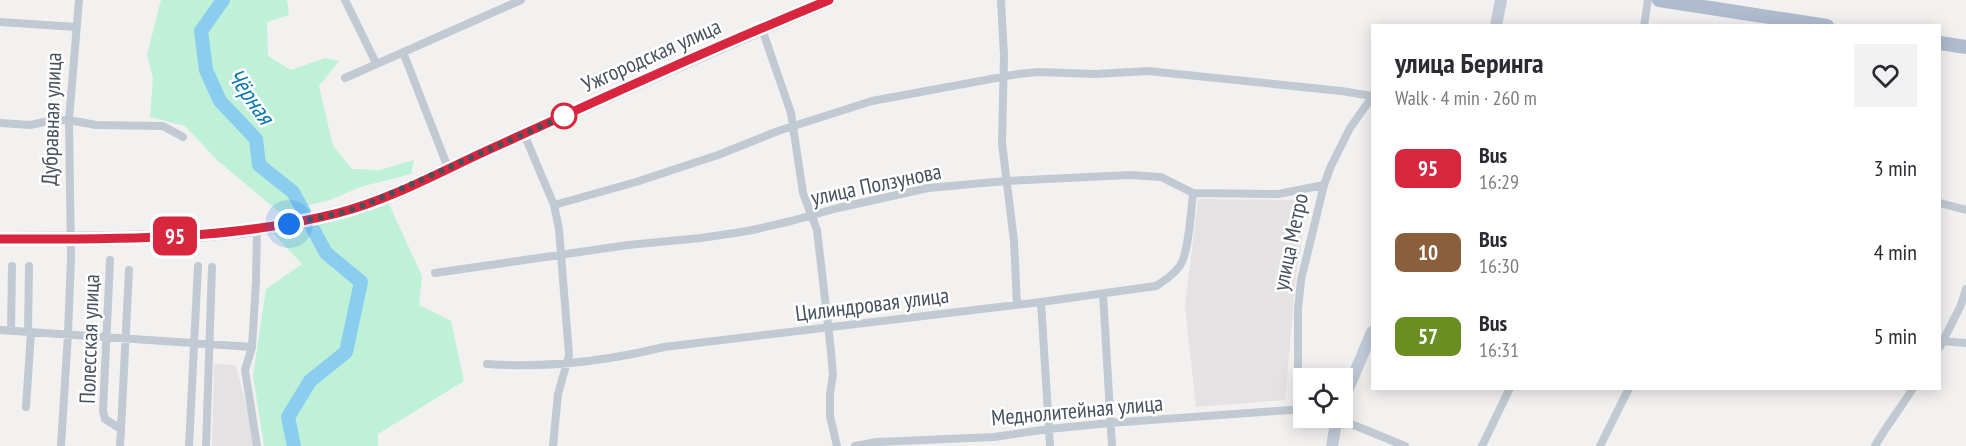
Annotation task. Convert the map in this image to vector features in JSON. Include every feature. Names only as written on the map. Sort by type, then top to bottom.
[{"type":"main road","name":"Ужгородская улица","points":[[71,239],[195,235],[257,229],[315,219],[365,205],[829,0]]},
{"type":"main road","points":[[1659,0],[1814,24]]},
{"type":"main road","points":[[1941,43],[1966,47]]},
{"type":"main road","points":[[0,239],[71,239]]},
{"type":"street","name":"Дубравная улица","points":[[61,446],[71,239],[69,120],[73,94],[79,0]]},
{"type":"street","points":[[345,0],[376,63]]},
{"type":"street","points":[[345,78],[521,0]]},
{"type":"street","points":[[1001,0],[1004,56],[1002,143],[1014,241],[1017,305]]},
{"type":"street","points":[[1496,24],[1501,0]]},
{"type":"street","points":[[1644,24],[1648,0]]},
{"type":"street","points":[[0,22],[76,27]]},
{"type":"street","points":[[762,29],[794,126],[803,193],[817,231],[830,327],[833,375],[830,416],[837,446]]},
{"type":"street","points":[[403,52],[448,168]]},
{"type":"street","points":[[554,205],[636,182],[718,155],[778,131],[872,101],[1018,74],[1148,71],[1371,97]]},
{"type":"street","name":"улица Метро","points":[[1298,368],[1300,280],[1324,185],[1350,128],[1371,98]]},
{"type":"street","points":[[0,123],[30,125],[69,120],[96,125],[163,126],[183,137]]},
{"type":"street","points":[[524,134],[554,205],[559,229],[568,343],[567,363],[558,394],[553,446]]},
{"type":"street","name":"улица Ползунова","points":[[435,273],[736,232],[928,188],[1006,181],[1140,176],[1161,177],[1193,193],[1278,194],[1324,185]]},
{"type":"street","name":"Цилиндровая улица","points":[[487,364],[567,363],[632,355],[664,346],[1017,305],[1156,286],[1170,277],[1182,263],[1188,237],[1193,193]]},
{"type":"street","points":[[1941,203],[1966,210]]},
{"type":"street","points":[[257,229],[252,347],[245,370],[257,446]]},
{"type":"street","name":"Полесская улица","points":[[110,260],[103,411],[105,419],[121,429],[120,446]]},
{"type":"street","points":[[11,331],[12,266]]},
{"type":"street","points":[[26,407],[29,266]]},
{"type":"street","points":[[189,446],[198,266]]},
{"type":"street","points":[[206,446],[212,267]]},
{"type":"street","points":[[121,429],[129,270]]},
{"type":"street","points":[[1966,289],[1941,343],[1966,342]]},
{"type":"street","points":[[1103,294],[1112,446]]},
{"type":"street","points":[[1041,302],[1050,446]]},
{"type":"street","points":[[0,330],[252,347]]},
{"type":"street","points":[[1353,377],[1371,334]]},
{"type":"street","points":[[1482,446],[1509,390]]},
{"type":"street","points":[[1600,446],[1628,390]]},
{"type":"street","points":[[1875,446],[1883,430],[1902,407],[1912,390]]},
{"type":"street","name":"Меднолитейная улица","points":[[855,446],[878,442],[994,437],[1110,423],[1293,410]]},
{"type":"street","points":[[1353,425],[1405,446]]},
{"type":"street","points":[[1332,446],[1335,428]]},
{"type":"shaded area","points":[[1198,199],[1308,200],[1296,277],[1285,400],[1196,407],[1185,307]]},
{"type":"shaded area","points":[[214,364],[236,365],[250,421],[253,446],[212,446]]},
{"type":"green space","points":[[161,0],[287,0],[289,15],[267,22],[268,56],[291,70],[325,58],[339,61],[319,86],[333,146],[352,169],[380,170],[414,160],[411,174],[360,187],[330,200],[279,212],[217,160],[185,126],[150,117],[153,78],[147,55]]},
{"type":"green space","points":[[388,202],[422,276],[419,305],[451,321],[464,381],[378,434],[378,446],[264,446],[253,376],[266,289],[302,264],[272,232],[354,216]]},
{"type":"waterway","name":"Чёрная","points":[[223,0],[201,31],[206,70],[220,101],[256,139],[259,165],[293,192],[326,253],[361,282],[346,352],[310,381],[288,417],[294,446]]},
{"type":"bus line","name":"95","points":[[0,239],[71,239],[225,233],[289,224],[340,213],[401,190],[565,115],[829,0]]},
{"type":"route","points":[[289,224],[365,205],[564,116]]}]
